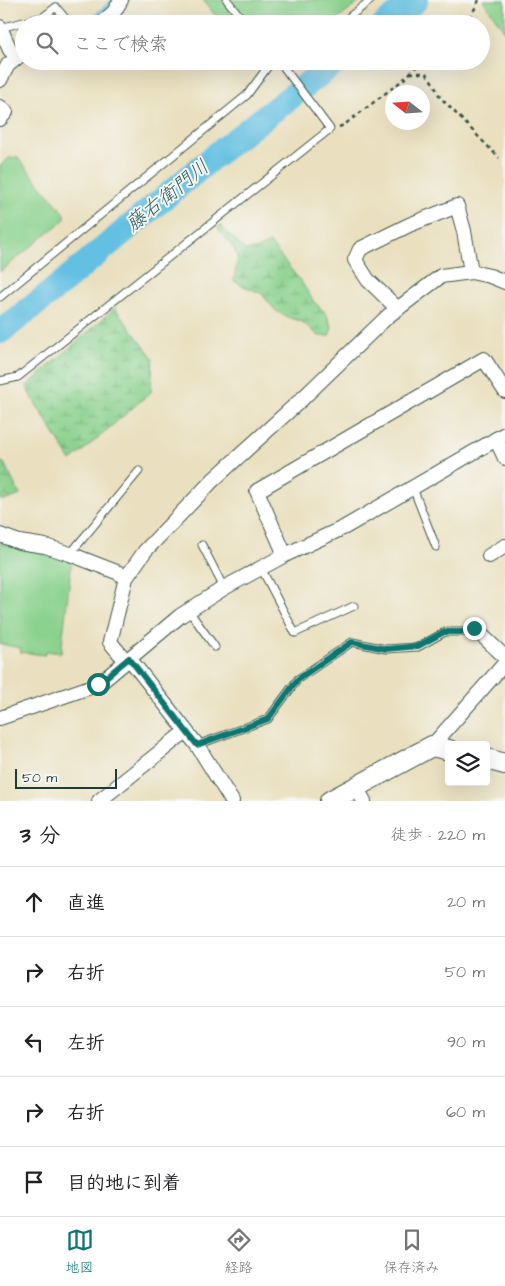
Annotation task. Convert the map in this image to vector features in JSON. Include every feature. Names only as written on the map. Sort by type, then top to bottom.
[{"type":"street","points":[[110,15],[121,0]]},
{"type":"street","points":[[0,28],[13,52],[0,80]]},
{"type":"street","points":[[0,107],[6,112],[0,120]]},
{"type":"street","points":[[398,309],[368,280],[355,260],[360,249],[409,225],[457,206],[464,231],[471,272]]},
{"type":"street","points":[[232,801],[197,745],[128,660],[110,642],[126,578],[144,551],[213,480],[303,398],[388,316],[440,276],[471,272],[490,276],[505,282]]},
{"type":"street","points":[[285,555],[256,491],[484,358],[505,391]]},
{"type":"street","points":[[0,718],[98,684],[189,611],[224,588],[285,555],[345,527],[501,437],[505,458]]},
{"type":"street","points":[[0,535],[20,542],[45,546],[70,554],[119,573],[126,578]]},
{"type":"street","points":[[489,556],[505,546]]},
{"type":"street","points":[[474,628],[505,657]]},
{"type":"street","points":[[330,801],[360,794],[440,748],[505,664]]},
{"type":"street","points":[[99,801],[186,731]]},
{"type":"street","points":[[490,760],[505,764]]},
{"type":"lane","points":[[227,0],[239,15]]},
{"type":"lane","points":[[352,15],[371,0]]},
{"type":"lane","points":[[46,15],[56,7],[63,15]]},
{"type":"lane","points":[[0,28],[15,24]]},
{"type":"lane","points":[[0,297],[247,95],[265,70]]},
{"type":"lane","points":[[0,381],[18,377],[330,129],[286,70]]},
{"type":"lane","points":[[70,554],[139,471]]},
{"type":"lane","points":[[413,488],[436,548]]},
{"type":"lane","points":[[202,545],[224,588]]},
{"type":"lane","points":[[262,568],[295,633],[354,606]]},
{"type":"lane","points":[[189,611],[215,647]]},
{"type":"lane","points":[[197,745],[268,719],[298,679],[352,642],[386,649],[418,646],[444,632],[469,632],[474,628]]},
{"type":"path","points":[[472,15],[479,0]]},
{"type":"path","points":[[330,129],[344,125],[413,70]]},
{"type":"path","points":[[410,73],[426,74],[440,97],[499,158]]},
{"type":"green space","points":[[203,0],[362,0],[343,15],[215,15]]},
{"type":"green space","points":[[483,0],[505,0],[505,32]]},
{"type":"green space","points":[[17,157],[65,214],[65,219],[0,272],[0,166],[9,158]]},
{"type":"green space","points":[[220,225],[245,250],[254,250],[270,243],[302,283],[314,302],[326,313],[332,327],[329,336],[319,336],[301,321],[276,311],[261,293],[234,281],[237,264],[236,254],[231,244],[218,228]]},
{"type":"green space","points":[[115,308],[153,358],[151,392],[71,461],[29,393],[27,386]]},
{"type":"green space","points":[[0,462],[4,463],[20,495],[7,500],[0,500]]},
{"type":"green space","points":[[0,543],[72,559],[61,653],[46,651],[45,655],[20,652],[21,648],[0,644]]},
{"type":"waterway","points":[[98,15],[114,0]]},
{"type":"waterway","name":"藤右衛門川","points":[[397,15],[416,0]]},
{"type":"waterway","name":"藤右衛門川","points":[[0,332],[50,293],[218,153],[325,70]]},
{"type":"route","points":[[98,684],[129,658],[197,745],[268,719],[298,679],[352,642],[386,649],[418,646],[444,632],[469,632],[474,628]]}]
